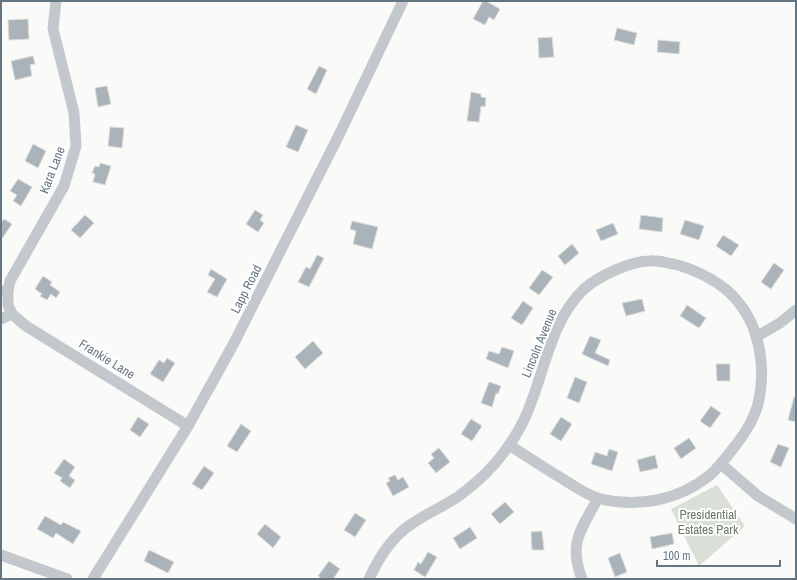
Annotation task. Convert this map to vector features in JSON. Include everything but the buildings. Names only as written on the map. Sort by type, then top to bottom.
[{"type":"street","name":"Kara Lane","points":[[12,314],[4,291],[64,186],[76,146],[74,113],[53,29],[56,1]]},
{"type":"street","name":"Lapp Road","points":[[93,579],[188,426],[238,336],[340,133],[403,1]]},
{"type":"street","name":"Lincoln Avenue","points":[[369,579],[382,554],[390,543],[411,523],[447,504],[479,480],[496,463],[524,420],[553,339],[567,310],[584,290],[605,276],[621,268],[636,263],[650,261],[664,262],[687,268],[708,278],[727,291],[738,301],[746,313],[756,337],[762,365],[762,382],[758,405],[744,435],[721,464],[710,475],[691,487],[676,495],[659,500],[643,502],[622,502],[598,498],[584,492],[509,445]]},
{"type":"street","points":[[756,337],[780,323],[796,310]]},
{"type":"street","name":"Frankie Lane","points":[[12,314],[26,326],[188,426]]},
{"type":"street","points":[[1,319],[12,314]]},
{"type":"street","points":[[721,464],[758,496],[796,519]]},
{"type":"street","points":[[582,579],[575,556],[576,545],[580,532],[598,498]]},
{"type":"street","points":[[1,555],[67,579]]},
{"type":"green space","name":"Presidential Estates Park","points":[[717,485],[745,526],[699,566],[671,509]]}]
